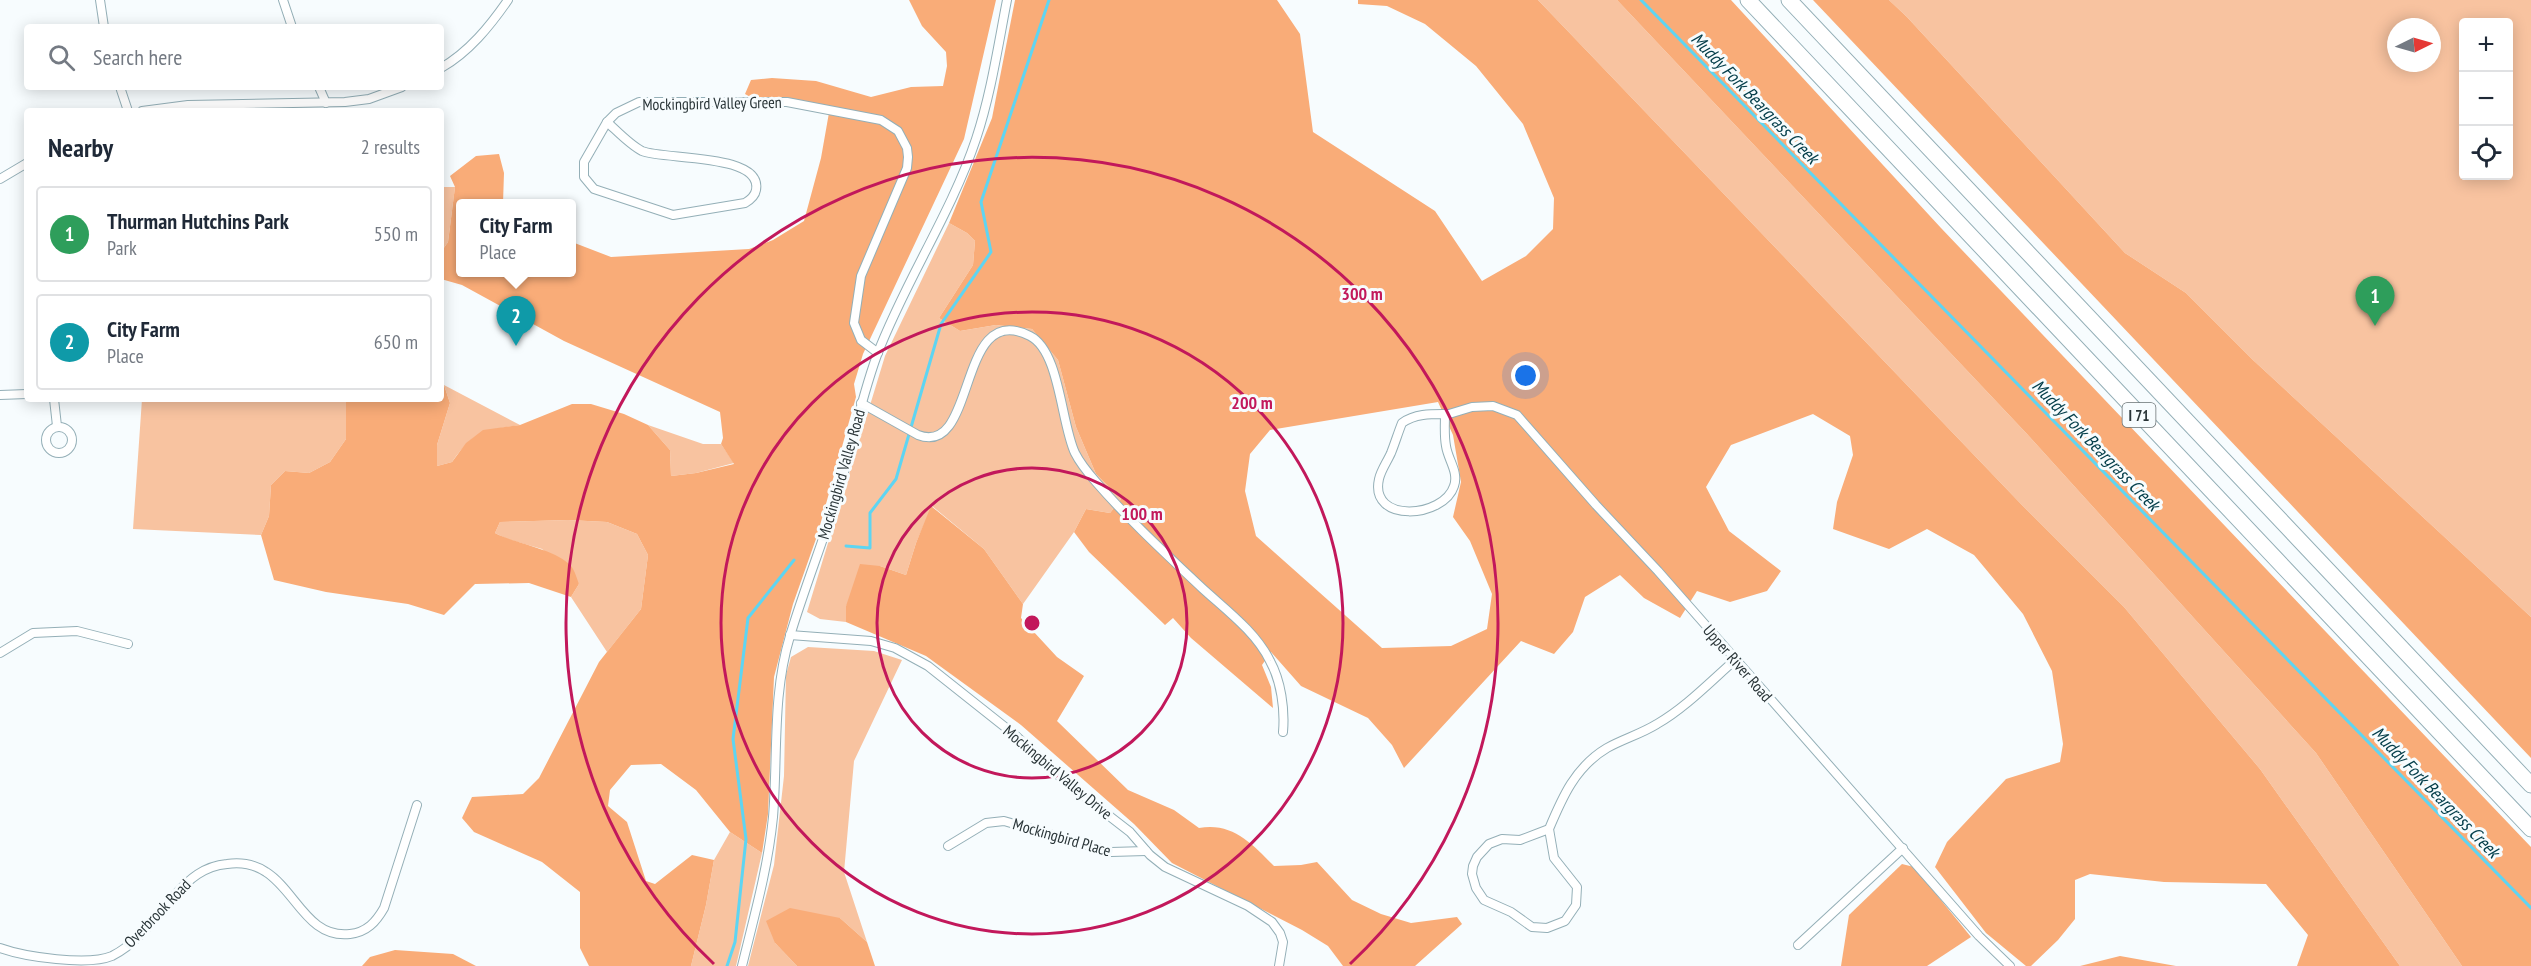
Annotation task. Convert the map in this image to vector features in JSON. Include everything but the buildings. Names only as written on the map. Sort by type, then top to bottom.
[{"type":"highway","name":"I 71","points":[[1748,0],[2531,829]]},
{"type":"highway","name":"I 71","points":[[1789,0],[2531,785]]},
{"type":"street","points":[[99,0],[103,24]]},
{"type":"street","points":[[283,0],[291,24]]},
{"type":"street","points":[[444,66],[466,49],[493,21],[508,0]]},
{"type":"street","name":"Mockingbird Valley Road","points":[[742,966],[769,849],[776,785],[779,681],[790,635],[839,488],[861,403],[878,353],[960,180],[976,139],[988,96],[1007,0]]},
{"type":"street","points":[[121,90],[127,108]]},
{"type":"street","points":[[320,90],[326,103]]},
{"type":"street","points":[[165,108],[188,105],[326,103],[369,99],[394,90]]},
{"type":"street","name":"Mockingbird Valley Green","points":[[607,122],[640,150],[659,156],[732,163],[751,174],[755,179],[756,191],[753,197],[745,203],[673,215],[594,189],[584,177],[584,162],[607,122],[616,113],[639,102],[787,102],[881,120],[891,125],[898,131],[907,148],[907,168],[861,276],[854,323],[861,340],[878,353]]},
{"type":"street","points":[[0,180],[24,166]]},
{"type":"street","points":[[861,403],[916,434],[928,439],[937,438],[952,424],[983,346],[990,338],[1007,331],[1031,336],[1039,343],[1051,365],[1075,453],[1096,482],[1254,638],[1270,659],[1280,691],[1284,717],[1283,732]]},
{"type":"street","points":[[0,395],[24,394]]},
{"type":"street","points":[[54,402],[57,426]]},
{"type":"street","name":"Upper River Road","points":[[1445,414],[1446,450],[1455,473],[1452,492],[1444,500],[1420,511],[1408,513],[1388,506],[1380,495],[1378,480],[1402,423],[1409,418],[1426,414],[1445,414],[1472,407],[1493,406],[1517,415],[1979,936],[2010,966]]},
{"type":"street","points":[[0,653],[33,633],[77,631],[128,644]]},
{"type":"street","name":"Mockingbird Valley Drive","points":[[790,635],[871,641],[895,648],[928,666],[1015,735],[1068,784],[1130,832],[1146,851],[1165,867],[1248,906],[1272,922],[1283,942],[1279,966]]},
{"type":"street","points":[[1549,829],[1520,840],[1493,842],[1477,856],[1472,874],[1476,888],[1484,900],[1511,912],[1532,927],[1547,928],[1565,921],[1576,905],[1576,887],[1554,858],[1549,829],[1567,789],[1588,763],[1604,750],[1656,725],[1735,660]]},
{"type":"street","name":"Overbrook Road","points":[[0,948],[25,955],[63,960],[93,960],[112,956],[139,935],[193,877],[210,867],[245,863],[267,872],[309,919],[324,930],[343,935],[362,932],[376,920],[384,908],[417,805]]},
{"type":"street","name":"Mockingbird Place","points":[[948,846],[986,823],[1004,821],[1111,852],[1146,851]]},
{"type":"street","points":[[1798,945],[1903,848]]},
{"type":"shaded area","points":[[909,0],[996,0],[964,139],[863,354],[854,384],[856,397],[817,536],[793,604],[774,677],[768,814],[762,853],[730,832],[696,790],[661,764],[631,765],[610,790],[608,806],[627,822],[646,881],[655,884],[692,855],[714,860],[706,905],[691,966],[589,966],[580,948],[580,892],[542,862],[474,832],[462,818],[472,797],[523,794],[539,778],[599,662],[641,609],[648,555],[637,534],[607,522],[568,520],[500,522],[495,533],[556,555],[571,566],[579,584],[571,597],[529,583],[475,584],[444,615],[408,604],[326,592],[274,580],[261,535],[269,516],[271,485],[285,471],[309,473],[330,462],[346,439],[346,402],[444,402],[444,385],[450,403],[437,445],[437,466],[452,462],[466,443],[483,430],[520,425],[572,404],[591,404],[624,414],[648,425],[670,450],[671,476],[734,464],[721,444],[723,438],[720,412],[564,341],[462,285],[444,280],[444,248],[448,242],[455,187],[450,176],[476,156],[499,154],[504,173],[503,199],[456,199],[456,277],[576,277],[576,244],[611,257],[749,249],[773,240],[804,221],[821,158],[830,107],[816,103],[754,99],[745,94],[751,80],[772,78],[816,81],[871,97],[911,87],[943,86],[947,66],[946,52],[922,26]]},
{"type":"shaded area","points":[[1015,0],[1277,0],[1300,34],[1313,132],[1435,211],[1482,281],[1526,256],[1553,229],[1554,198],[1523,124],[1476,66],[1425,24],[1387,6],[1358,4],[1358,0],[1538,0],[2021,504],[2124,607],[2260,769],[2400,966],[2297,966],[2308,935],[2266,884],[2164,882],[2090,874],[2075,880],[2075,919],[2058,940],[2031,966],[2026,966],[1986,933],[1935,867],[1947,842],[2006,779],[2060,762],[2063,744],[2052,671],[2023,614],[1974,555],[1927,529],[1889,549],[1833,529],[1837,502],[1853,455],[1850,436],[1813,414],[1731,445],[1706,487],[1729,531],[1781,571],[1767,591],[1730,602],[1697,591],[1680,618],[1644,598],[1620,575],[1585,597],[1573,632],[1554,654],[1521,641],[1404,768],[1392,745],[1368,718],[1301,686],[1271,652],[1262,665],[1271,687],[1273,708],[1191,638],[1173,618],[1165,625],[1089,552],[1074,532],[1086,509],[1110,513],[1121,499],[1096,474],[1076,427],[1058,360],[1032,329],[996,325],[960,331],[939,318],[973,265],[975,241],[967,233],[949,223],[992,118]],"holes":[[[1438,402],[1453,435],[1461,482],[1453,517],[1470,541],[1492,594],[1487,629],[1451,646],[1382,648],[1256,536],[1245,491],[1250,454],[1270,430]]]},
{"type":"shaded area","points":[[1538,0],[1617,0],[2027,434],[2316,753],[2462,966],[2400,966],[2260,769],[2124,607],[2021,504]]},
{"type":"shaded area","points":[[1617,0],[1731,0],[1941,228],[2531,847],[2531,966],[2462,966],[2316,753],[2027,434]]},
{"type":"shaded area","points":[[1813,0],[1889,0],[2125,253],[2186,293],[2253,360],[2531,617],[2531,758]]},
{"type":"shaded area","points":[[1889,0],[2531,0],[2531,617],[2253,360],[2186,293],[2125,253]]},
{"type":"shaded area","points":[[444,187],[455,187],[448,242],[444,248]]},
{"type":"shaded area","points":[[949,223],[967,233],[975,241],[973,265],[939,318],[960,331],[996,325],[1032,329],[1058,360],[1076,427],[1096,474],[1121,499],[1110,513],[1086,509],[1074,532],[1023,604],[984,549],[932,506],[916,543],[906,575],[880,566],[846,606],[846,622],[820,619],[807,612],[885,356]]},
{"type":"shaded area","points":[[444,385],[520,425],[480,434],[460,451],[452,462],[437,466],[437,445],[450,403]]},
{"type":"shaded area","points":[[142,402],[346,402],[346,439],[330,462],[309,473],[285,471],[271,485],[269,516],[261,535],[133,529]]},
{"type":"shaded area","points":[[648,425],[703,444],[721,444],[734,463],[696,473],[671,476],[670,450]]},
{"type":"shaded area","points":[[931,506],[984,549],[1023,604],[1021,618],[1057,657],[1084,676],[1057,721],[1128,790],[1174,810],[1199,828],[1222,828],[1241,836],[1274,866],[1317,862],[1352,900],[1381,914],[1411,923],[1457,917],[1462,924],[1415,966],[1343,966],[1328,946],[1302,930],[1172,863],[1134,824],[1021,725],[926,656],[846,622],[846,606],[860,564],[880,566],[906,575]]},
{"type":"shaded area","points":[[568,520],[607,522],[637,534],[648,555],[641,609],[607,652],[571,597],[579,584],[542,549],[507,539],[495,533],[500,522]]},
{"type":"shaded area","points":[[808,647],[874,651],[902,660],[854,761],[844,872],[867,942],[840,918],[775,943],[797,966],[748,966],[774,865],[784,776],[786,675],[791,657]]},
{"type":"shaded area","points":[[730,832],[762,853],[736,966],[691,966],[714,860]]},
{"type":"shaded area","points":[[1902,864],[1914,867],[1971,937],[1927,966],[1841,966],[1849,915]]},
{"type":"shaded area","points":[[790,908],[840,918],[867,942],[875,966],[797,966],[775,943],[766,921]]},
{"type":"shaded area","points":[[395,950],[453,954],[476,966],[362,966],[370,957]]},
{"type":"shaded area","points":[[2120,956],[2176,966],[2080,966]]},
{"type":"waterway","points":[[846,546],[870,548],[870,513],[896,479],[941,324],[991,252],[981,202],[1049,0]]},
{"type":"waterway","name":"Muddy Fork Beargrass Creek","points":[[1641,0],[2531,908]]},
{"type":"waterway","points":[[727,966],[735,942],[746,839],[733,739],[748,618],[794,560]]},
{"type":"place","name":"Thurman Hutchins Park","points":[[2375,326]]},
{"type":"place","name":"City Farm","points":[[516,346]]}]
